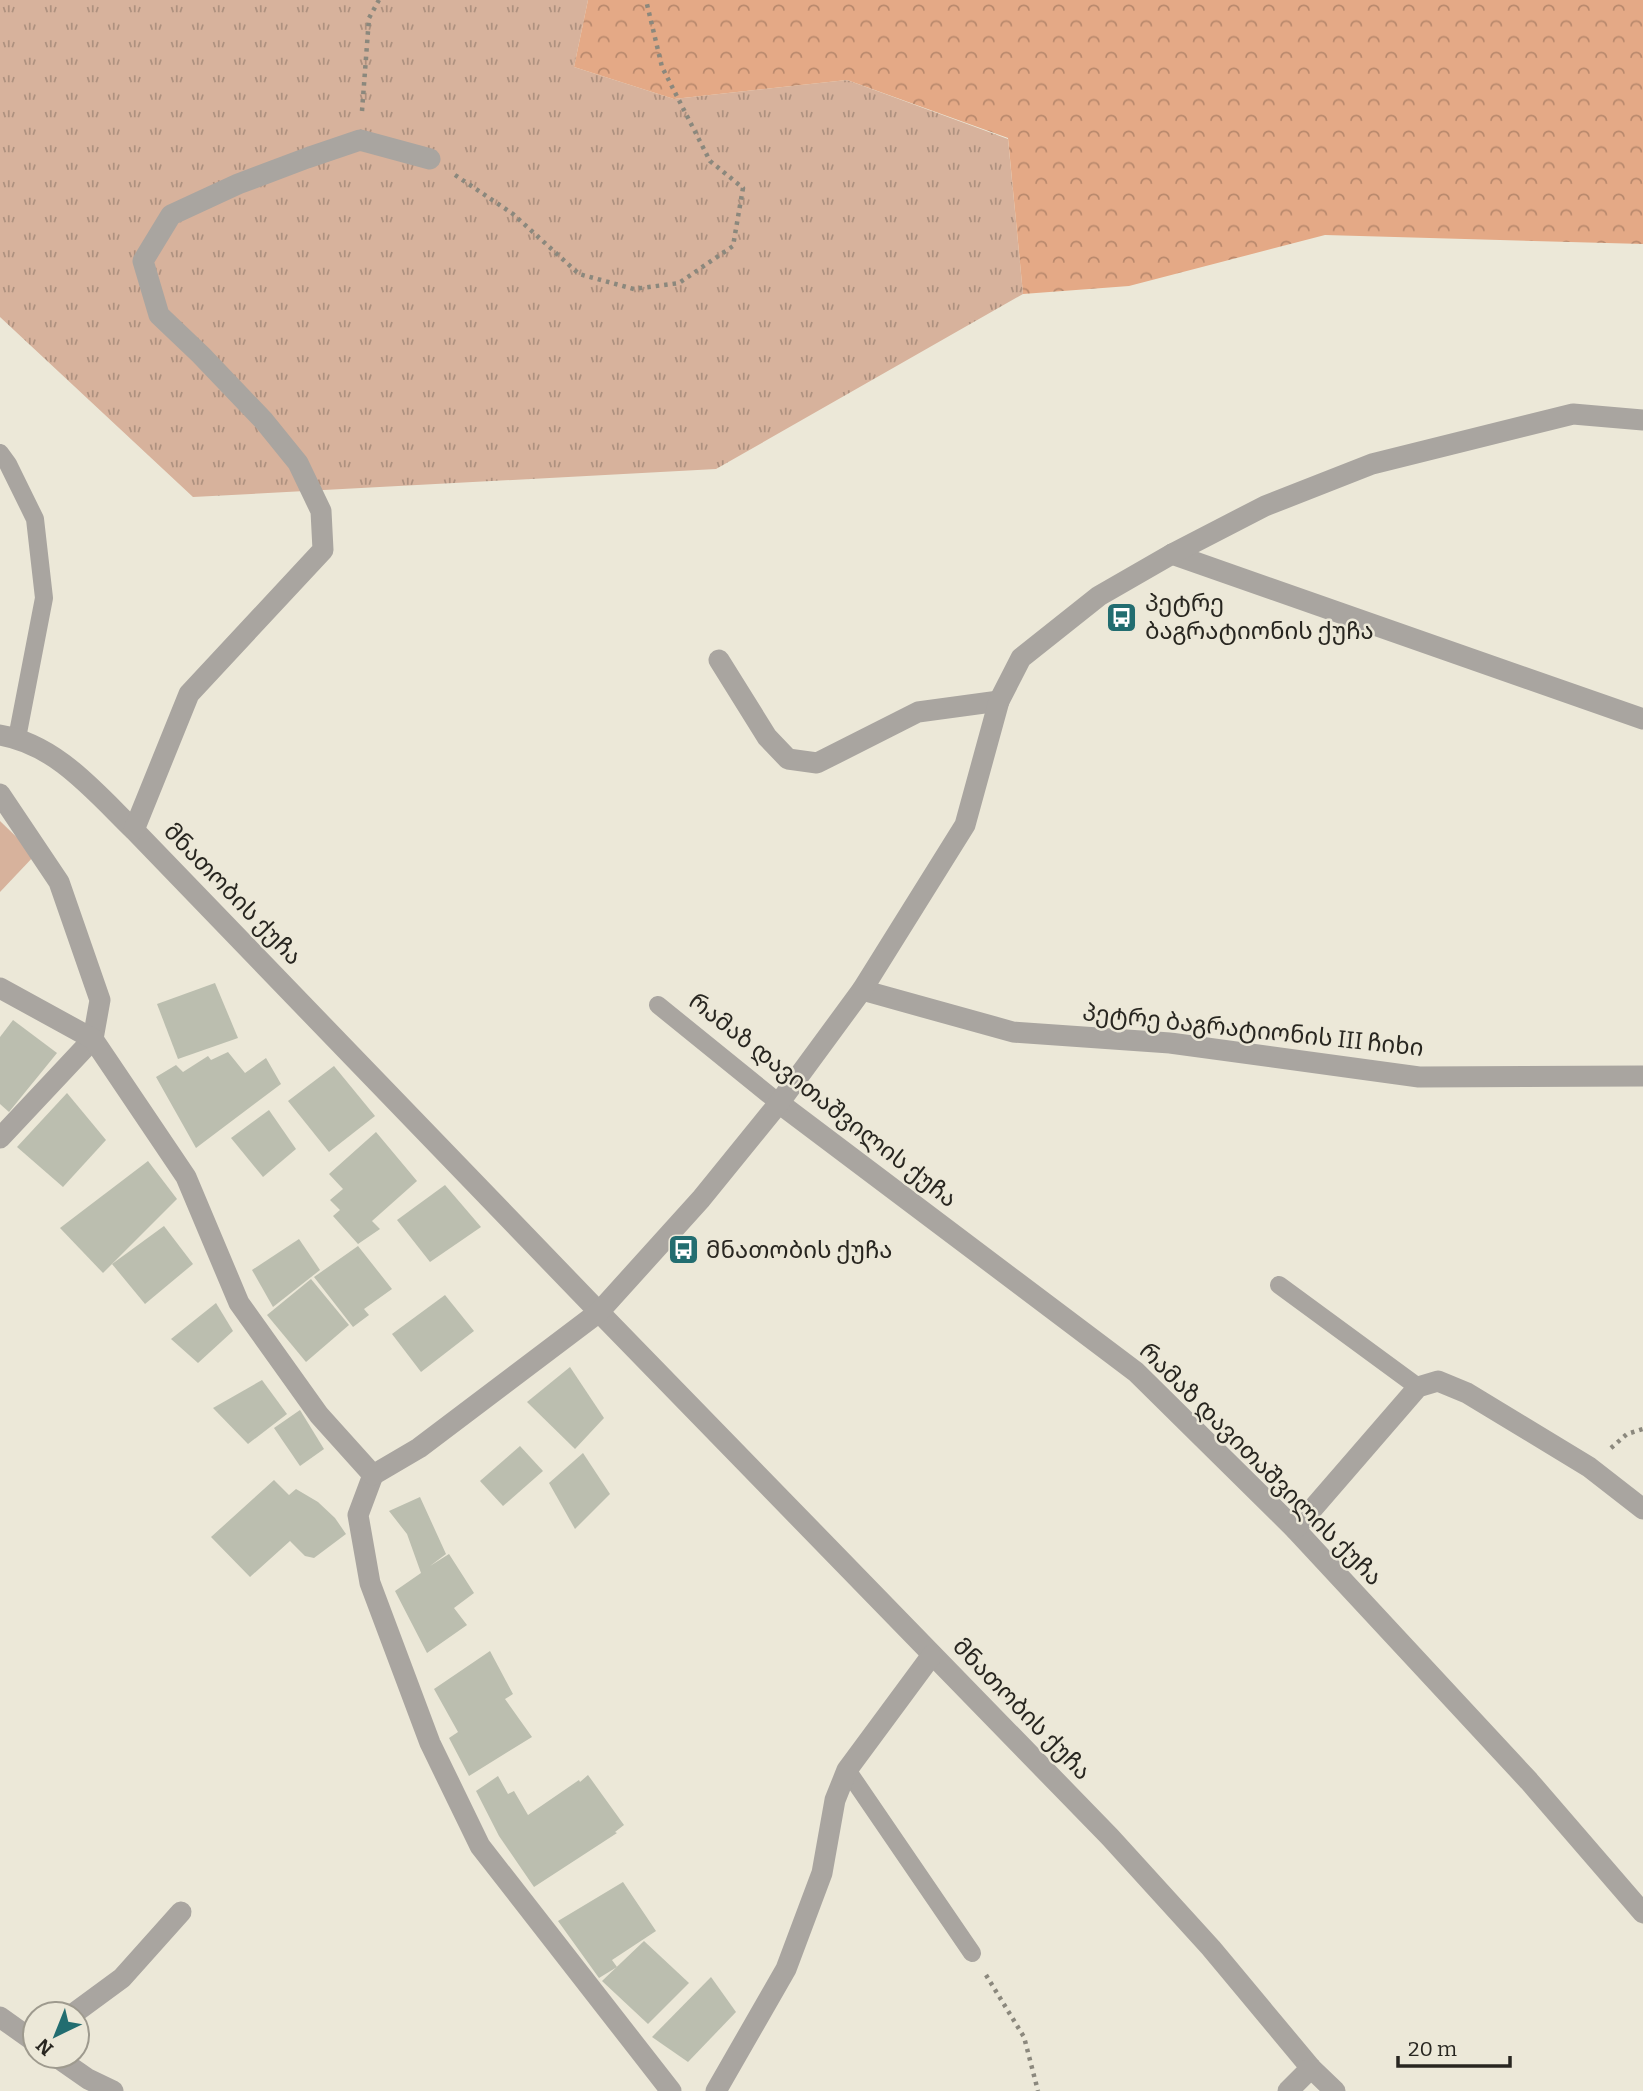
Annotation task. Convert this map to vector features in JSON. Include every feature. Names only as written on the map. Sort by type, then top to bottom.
[{"type":"street","points":[[134,830],[189,694],[323,550],[321,511],[298,463],[264,421],[159,315],[143,261],[171,215],[238,184],[360,140],[430,159]]},
{"type":"street","points":[[671,2091],[480,1846],[463,1812],[430,1743],[370,1583],[358,1515],[373,1475],[419,1448],[599,1312],[701,1199],[779,1103],[862,990],[965,825],[999,701],[1021,658],[1099,596],[1172,554],[1265,506],[1372,464],[1573,414],[1643,420]]},
{"type":"street","points":[[1172,554],[1643,719]]},
{"type":"street","points":[[719,660],[767,737],[788,759],[817,763],[918,712],[999,701]]},
{"type":"street","name":"მნათობის ქუჩა","points":[[8,736],[61,760],[134,830],[1110,1837],[1211,1948],[1311,2068],[1335,2091]]},
{"type":"street","points":[[0,794],[59,882],[100,1000],[93,1040],[0,1138]]},
{"type":"street","points":[[0,988],[93,1040],[186,1177],[239,1303],[319,1415],[373,1475]]},
{"type":"street","name":"პეტრე ბაგრატიონის III ჩიხი","points":[[862,990],[1013,1032],[1170,1043],[1419,1077],[1643,1076]]},
{"type":"street","name":"რამაზ დავითაშვილის ქუჩა","points":[[779,1103],[1136,1373],[1296,1529],[1529,1781],[1643,1913]]},
{"type":"street","points":[[1296,1529],[1418,1387],[1438,1381],[1467,1392],[1589,1467],[1643,1509]]},
{"type":"street","points":[[716,2091],[786,1969],[822,1873],[835,1800],[847,1770],[932,1655]]},
{"type":"street","points":[[91,2001],[122,1978],[181,1912]]},
{"type":"street","points":[[0,2017],[21,2032]]},
{"type":"street","points":[[1289,2091],[1311,2068]]},
{"type":"street","points":[[75,2070],[113,2091]]},
{"type":"lane","points":[[0,453],[34,519],[44,598],[8,736]]},
{"type":"lane","name":"რამაზ დავითაშვილის ქუჩა","points":[[658,1004],[779,1103]]},
{"type":"lane","points":[[1279,1285],[1418,1387]]},
{"type":"lane","points":[[847,1770],[972,1953]]},
{"type":"path","points":[[360,140],[369,18],[379,0]]},
{"type":"path","points":[[430,159],[513,214],[579,274],[634,289],[679,283],[733,246],[743,188],[710,161],[662,66],[646,0]]},
{"type":"path","points":[[972,1953],[1024,2037],[1038,2091]]},
{"type":"green space","points":[[0,0],[588,0],[574,67],[674,99],[847,80],[1008,139],[1023,294],[716,469],[193,497],[0,317]]},
{"type":"green space","points":[[588,0],[1643,0],[1643,244],[1325,235],[1129,286],[1023,294],[1008,138],[847,80],[674,99],[574,67]]},
{"type":"green space","points":[[0,821],[35,855],[0,892]]},
{"type":"building","points":[[215,983],[238,1038],[178,1059],[157,1004]]},
{"type":"building","points":[[13,1020],[57,1053],[9,1112],[0,1104],[0,1037]]},
{"type":"building","points":[[228,1052],[245,1073],[266,1058],[281,1084],[196,1148],[156,1077],[176,1065],[183,1072],[208,1056],[211,1060]]},
{"type":"building","points":[[334,1066],[375,1116],[329,1152],[288,1101]]},
{"type":"building","points":[[67,1093],[106,1140],[63,1187],[17,1147]]},
{"type":"building","points":[[269,1110],[296,1149],[263,1177],[231,1138]]},
{"type":"building","points":[[376,1132],[417,1181],[372,1221],[380,1229],[358,1244],[333,1216],[340,1210],[330,1200],[343,1189],[329,1174]]},
{"type":"building","points":[[148,1161],[177,1199],[103,1273],[60,1228]]},
{"type":"building","points":[[445,1185],[481,1227],[430,1262],[397,1220]]},
{"type":"building","points":[[164,1226],[193,1264],[145,1304],[112,1264]]},
{"type":"building","points":[[299,1239],[320,1270],[273,1307],[252,1270]]},
{"type":"building","points":[[358,1246],[392,1289],[364,1309],[369,1315],[353,1327],[314,1277]]},
{"type":"building","points":[[311,1279],[349,1325],[306,1362],[267,1315]]},
{"type":"building","points":[[445,1295],[474,1331],[421,1372],[392,1334]]},
{"type":"building","points":[[216,1303],[233,1331],[198,1363],[171,1339]]},
{"type":"building","points":[[570,1367],[604,1418],[575,1449],[527,1402]]},
{"type":"building","points":[[262,1380],[287,1414],[248,1444],[213,1408]]},
{"type":"building","points":[[300,1410],[324,1449],[300,1466],[274,1428]]},
{"type":"building","points":[[520,1446],[543,1471],[503,1506],[480,1481]]},
{"type":"building","points":[[583,1453],[610,1494],[575,1529],[549,1483]]},
{"type":"building","points":[[274,1480],[289,1495],[296,1489],[318,1502],[335,1518],[346,1534],[314,1558],[305,1556],[290,1541],[250,1577],[211,1537]]},
{"type":"building","points":[[420,1497],[446,1554],[430,1566],[449,1554],[474,1593],[454,1608],[467,1625],[427,1653],[395,1591],[421,1573],[407,1534],[389,1511]]},
{"type":"building","points":[[490,1651],[513,1694],[505,1699],[532,1737],[469,1776],[449,1738],[458,1732],[434,1689]]},
{"type":"building","points":[[588,1775],[624,1825],[615,1832],[617,1833],[534,1887],[499,1836],[476,1791],[498,1776],[508,1794],[514,1791],[528,1815]]},
{"type":"building","points":[[623,1882],[656,1931],[612,1960],[617,1967],[599,1978],[558,1921]]},
{"type":"building","points":[[644,1941],[689,1983],[648,2024],[602,1981]]},
{"type":"building","points":[[711,1977],[736,2012],[688,2062],[652,2037]]},
{"type":"place","name":"პეტრე ბაგრატიონის ქუჩა","points":[[1122,617]]},
{"type":"place","name":"მნათობის ქუჩა","points":[[683,1250]]}]
